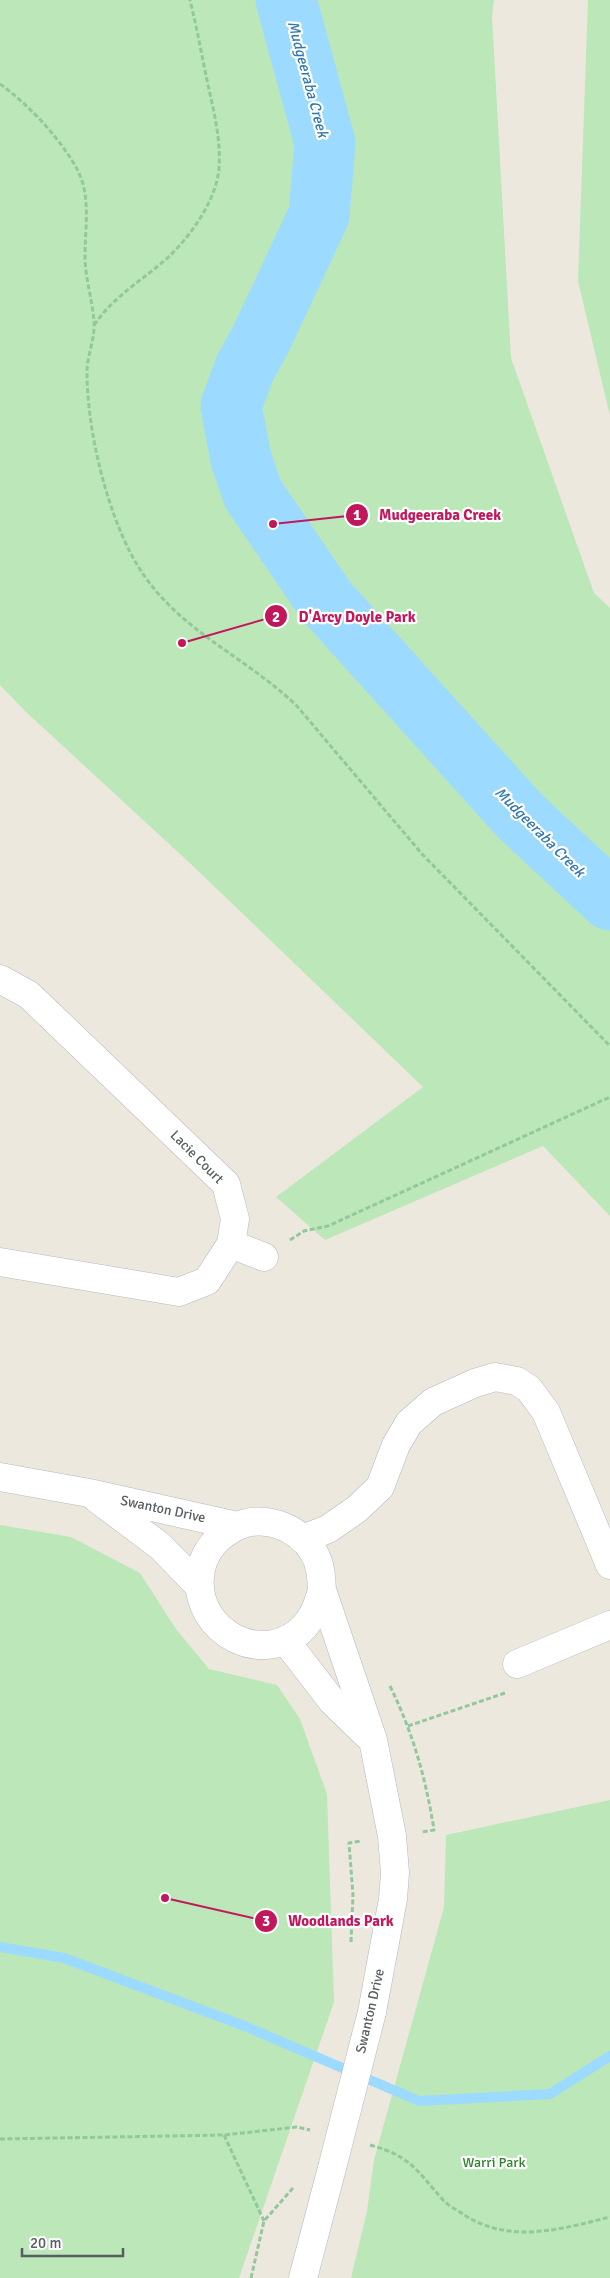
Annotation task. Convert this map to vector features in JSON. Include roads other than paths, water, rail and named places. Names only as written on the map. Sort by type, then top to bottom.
[{"type":"street","name":"Lacie Court","points":[[0,979],[29,995],[226,1184],[235,1219],[231,1244],[207,1281],[179,1292],[0,1262]]},
{"type":"street","points":[[231,1244],[264,1256]]},
{"type":"street","points":[[304,1539],[336,1524],[357,1509],[380,1487],[396,1445],[410,1423],[433,1402],[475,1383],[495,1377],[517,1381],[529,1388],[546,1412],[610,1565]]},
{"type":"street","name":"Swanton Drive","points":[[0,1478],[89,1493],[237,1526]]},
{"type":"street","name":"Swanton Drive","points":[[89,1493],[160,1546],[199,1586]]},
{"type":"street","name":"Swanton Drive","points":[[303,2278],[372,2012],[394,1899],[395,1873],[392,1836],[373,1740],[322,1590],[321,1572],[315,1554],[304,1539],[289,1528],[272,1522],[254,1521],[237,1526],[221,1535],[208,1550],[201,1566],[199,1586],[203,1605],[213,1622],[228,1636],[246,1643],[266,1645],[285,1640],[303,1628],[316,1611],[322,1590]]},
{"type":"street","points":[[518,1664],[610,1624]]},
{"type":"street","points":[[285,1640],[332,1701],[373,1740]]},
{"type":"waterway","name":"Mudgeeraba Creek","points":[[286,0],[325,143],[319,215],[261,339],[245,368],[231,406],[241,459],[253,494],[326,601],[520,816],[610,900]]},
{"type":"waterway","points":[[0,1947],[64,1958],[247,2027],[419,2101],[550,2094],[610,2056]]},
{"type":"place","name":"Mudgeeraba Creek","points":[[273,524]]},
{"type":"place","name":"D'Arcy Doyle Park","points":[[182,643]]},
{"type":"place","name":"Woodlands Park","points":[[165,1898]]},
{"type":"park label","name":"Warri Park","points":[[494,2162]]}]
